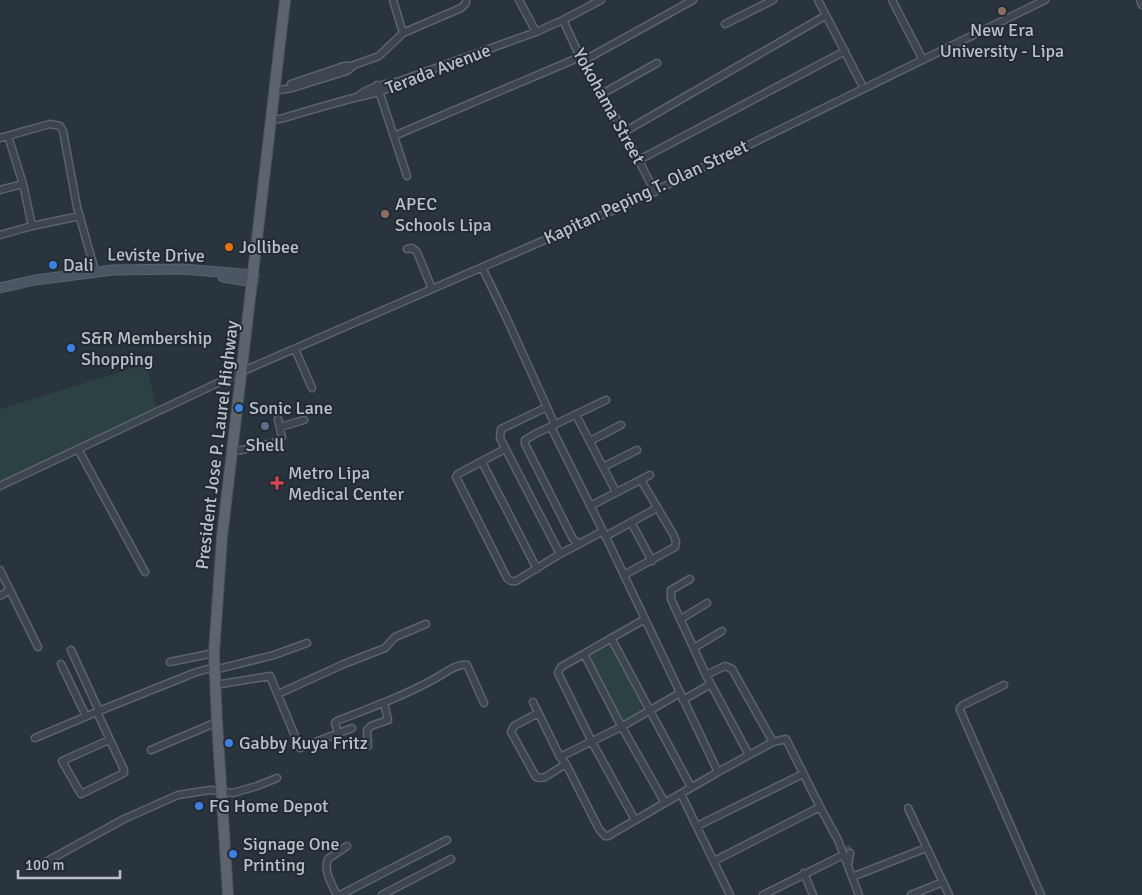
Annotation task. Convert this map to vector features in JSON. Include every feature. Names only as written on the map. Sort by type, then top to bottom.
[{"type":"main road","name":"President Jose P. Laurel Highway","points":[[228,895],[214,653],[220,563],[232,451],[285,0]]},
{"type":"main road","name":"Leviste Drive","points":[[0,288],[35,280],[95,271],[174,268],[253,278]]},
{"type":"main road","name":"Leviste Drive","points":[[0,292],[63,280],[141,272],[190,273],[253,278]]},
{"type":"street","points":[[393,0],[403,33]]},
{"type":"street","points":[[274,89],[344,66],[354,66],[378,56],[403,33],[461,8],[466,3],[466,0]]},
{"type":"street","points":[[519,0],[536,32]]},
{"type":"street","name":"Terada Avenue","points":[[270,119],[280,119],[380,92],[390,88],[397,82],[536,32],[601,0]]},
{"type":"street","points":[[394,136],[582,59],[693,0]]},
{"type":"street","points":[[725,24],[773,0]]},
{"type":"street","points":[[818,0],[861,83]]},
{"type":"street","points":[[892,0],[923,60]]},
{"type":"street","name":"Kapitan Peping T. Olan Street","points":[[0,486],[241,372],[655,192],[1046,0]]},
{"type":"street","points":[[1140,0],[1142,5]]},
{"type":"street","points":[[624,132],[825,16]]},
{"type":"street","name":"Yokohama Street","points":[[563,20],[582,59],[624,132],[655,192]]},
{"type":"street","points":[[638,160],[845,51]]},
{"type":"street","points":[[602,94],[657,63]]},
{"type":"street","points":[[356,97],[365,90],[377,85],[397,82]]},
{"type":"street","points":[[377,85],[408,176]]},
{"type":"street","points":[[0,138],[50,124],[60,126],[63,131],[80,216],[95,271]]},
{"type":"street","points":[[8,136],[23,184],[32,226]]},
{"type":"street","points":[[0,190],[23,184]]},
{"type":"street","points":[[0,235],[80,216]]},
{"type":"street","points":[[406,249],[412,248],[417,252],[432,289]]},
{"type":"street","points":[[482,267],[547,407],[553,426],[590,506],[718,772]]},
{"type":"street","points":[[295,349],[312,388]]},
{"type":"street","points":[[579,544],[569,533],[525,444],[525,440],[606,400]]},
{"type":"street","points":[[547,407],[501,429],[500,438],[560,554]]},
{"type":"street","points":[[576,415],[616,492]]},
{"type":"street","points":[[276,441],[282,437],[278,419]]},
{"type":"street","points":[[280,427],[304,420]]},
{"type":"street","points":[[590,441],[620,425]]},
{"type":"street","points":[[232,451],[266,444]]},
{"type":"street","points":[[78,449],[145,572]]},
{"type":"street","points":[[506,450],[458,474],[457,482],[507,578],[511,581],[516,581],[579,544],[605,534],[657,508]]},
{"type":"street","points":[[603,467],[638,450]]},
{"type":"street","points":[[482,462],[537,569]]},
{"type":"street","points":[[590,506],[650,475]]},
{"type":"street","points":[[624,576],[675,547],[676,540],[673,534],[641,480]]},
{"type":"street","points":[[631,522],[652,561]]},
{"type":"street","points":[[0,570],[38,646]]},
{"type":"street","points":[[690,579],[671,590],[670,594],[706,675],[749,755]]},
{"type":"street","points":[[0,596],[10,590]]},
{"type":"street","points":[[681,618],[707,603]]},
{"type":"street","points":[[635,820],[592,742],[558,673],[561,667],[645,619]]},
{"type":"street","points":[[278,694],[385,648],[395,637],[426,624]]},
{"type":"street","points":[[694,648],[722,631]]},
{"type":"street","points":[[611,638],[691,787]]},
{"type":"street","points":[[35,738],[194,673],[274,655],[307,643]]},
{"type":"street","points":[[71,650],[109,740],[124,770],[124,773],[81,794],[62,761],[109,740]]},
{"type":"street","points":[[170,662],[214,653]]},
{"type":"street","points":[[584,654],[621,727],[665,803]]},
{"type":"street","points":[[61,664],[86,716]]},
{"type":"street","points":[[338,733],[337,721],[384,703],[464,664],[467,665],[484,703]]},
{"type":"street","points":[[706,675],[725,666],[732,669],[774,742]]},
{"type":"street","points":[[215,684],[270,676],[300,748],[352,728]]},
{"type":"street","points":[[560,757],[621,727],[650,710],[711,684]]},
{"type":"street","points":[[1004,685],[963,705],[960,710],[1041,895]]},
{"type":"street","points":[[533,702],[560,757],[566,764],[602,834],[608,836],[749,755],[774,742],[786,739],[802,774],[838,840],[842,855],[859,895]]},
{"type":"street","points":[[368,746],[367,730],[371,726],[388,720],[384,703]]},
{"type":"street","points":[[538,713],[512,728],[511,732],[519,747],[536,777],[545,777],[566,764]]},
{"type":"street","points":[[151,750],[217,722]]},
{"type":"street","points":[[697,826],[802,774]]},
{"type":"street","points":[[42,864],[124,819],[172,797],[210,790],[233,794],[277,778]]},
{"type":"street","points":[[681,794],[730,895]]},
{"type":"street","points":[[714,861],[820,807]]},
{"type":"street","points":[[908,808],[949,895]]},
{"type":"street","points":[[347,846],[326,862],[327,872],[338,895],[447,840]]},
{"type":"street","points":[[838,840],[847,846]]},
{"type":"street","points":[[852,878],[926,848]]},
{"type":"street","points":[[848,866],[850,853]]},
{"type":"street","points":[[763,895],[773,893],[804,873],[842,855]]},
{"type":"street","points":[[382,895],[451,859]]},
{"type":"street","points":[[804,873],[813,895]]},
{"type":"street","points":[[911,895],[944,882]]},
{"type":"green space","points":[[146,364],[157,409],[0,482],[0,409]]},
{"type":"green space","points":[[608,645],[612,646],[643,707],[643,711],[624,720],[621,719],[589,656],[590,653]]},
{"type":"tunnel","points":[[847,846],[850,853]]},
{"type":"place","name":"New Era University - Lipa","points":[[1002,11]]},
{"type":"place","name":"APEC Schools Lipa","points":[[385,214]]},
{"type":"place","name":"Jollibee","points":[[229,247]]},
{"type":"place","name":"Dali","points":[[53,265]]},
{"type":"place","name":"S&R Membership Shopping","points":[[71,348]]},
{"type":"place","name":"Sonic Lane","points":[[239,408]]},
{"type":"place","name":"Shell","points":[[265,426]]},
{"type":"place","name":"Metro Lipa Medical Center","points":[[277,483]]},
{"type":"place","name":"Gabby Kuya Fritz","points":[[229,743]]},
{"type":"place","name":"FG Home Depot","points":[[199,806]]},
{"type":"place","name":"Signage One Printing","points":[[233,854]]}]
